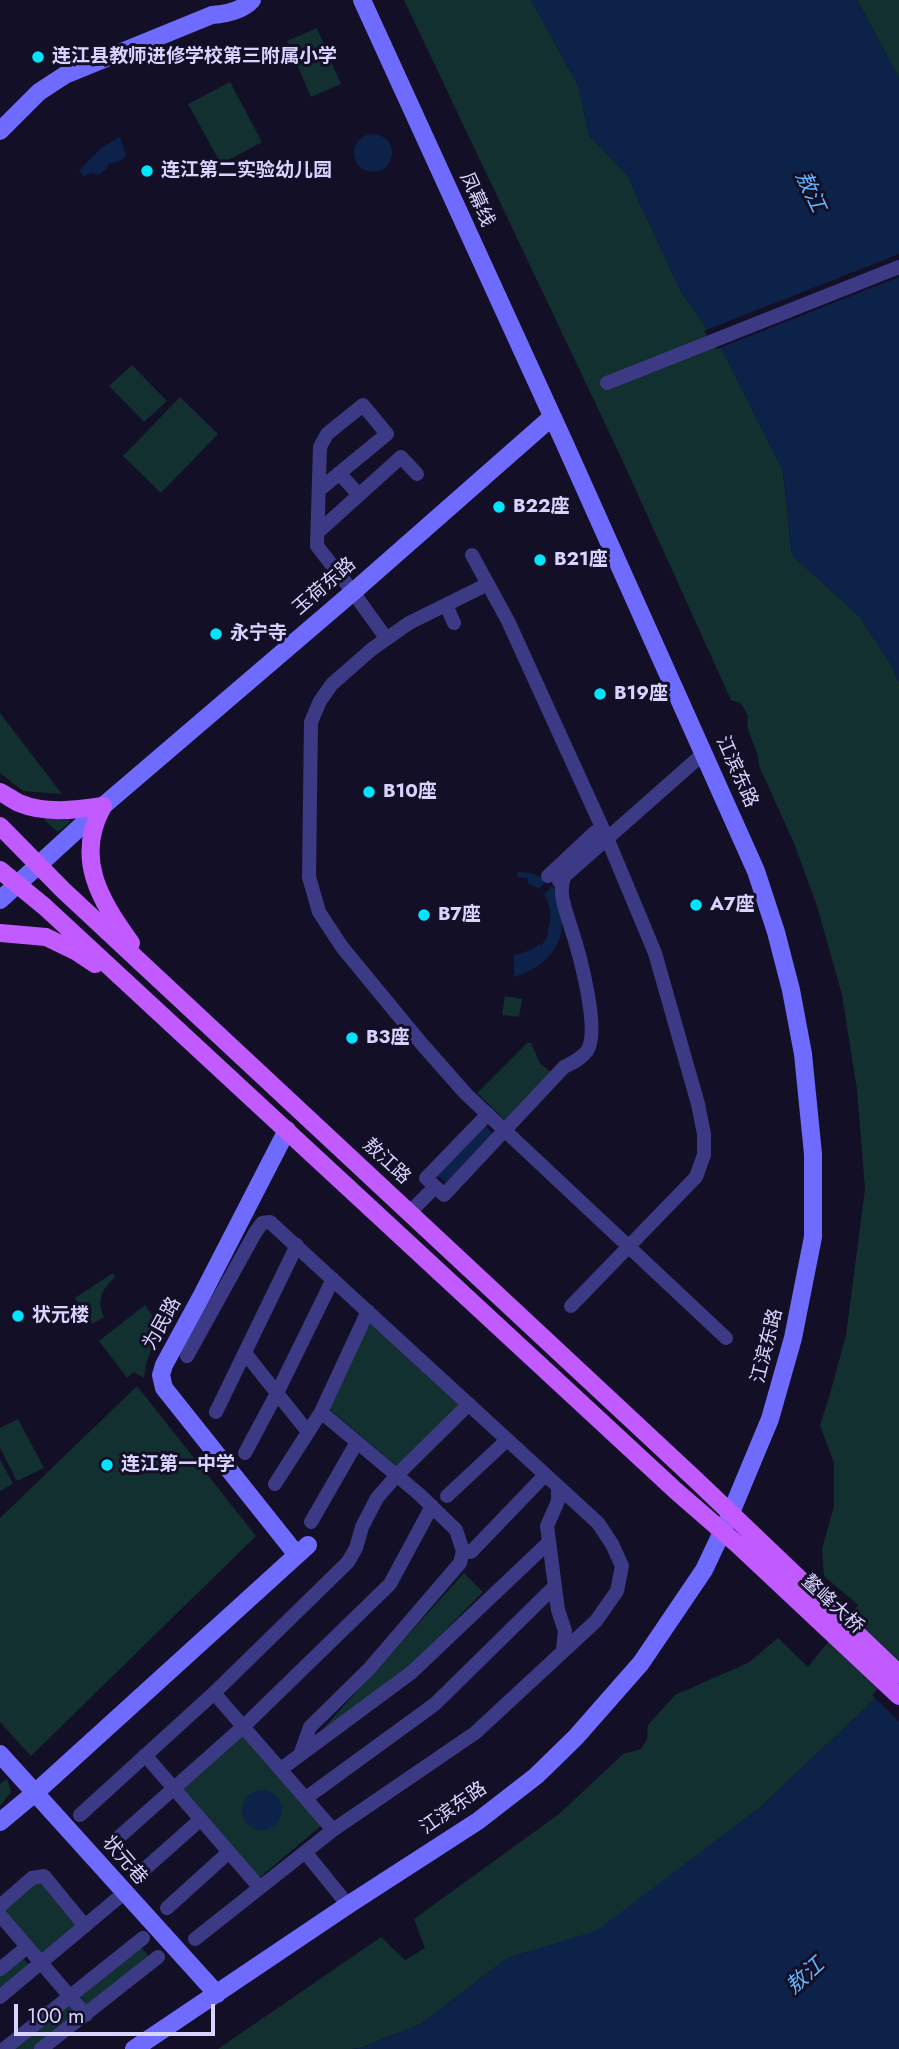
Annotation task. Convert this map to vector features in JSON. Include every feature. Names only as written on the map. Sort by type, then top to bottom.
[{"type":"main road","points":[[0,131],[39,92],[65,75],[216,8],[226,14],[253,0]]},
{"type":"main road","name":"凤幕线","points":[[362,0],[552,417]]},
{"type":"main road","name":"玉荷东路","points":[[0,900],[103,806],[552,417]]},
{"type":"main road","name":"江滨东路","points":[[134,2049],[478,1821],[536,1776],[576,1737],[624,1684],[662,1635],[704,1570],[727,1523],[770,1419],[793,1338],[813,1237],[813,1154],[803,1054],[779,944],[756,871],[552,417]]},
{"type":"main road","points":[[0,792],[19,803],[35,807],[75,810],[103,806]]},
{"type":"main road","points":[[103,806],[92,831],[90,851],[97,886],[106,908],[151,971]]},
{"type":"main road","name":"敖江路","points":[[0,826],[63,890],[696,1480],[727,1523]]},
{"type":"main road","name":"敖江路","points":[[0,870],[135,989],[676,1491],[727,1523],[741,1536]]},
{"type":"main road","points":[[0,933],[46,937],[77,952],[135,989]]},
{"type":"main road","name":"为民路","points":[[0,1822],[303,1550],[164,1388],[161,1380],[164,1365],[287,1130]]},
{"type":"main road","name":"鳌峰大桥","points":[[741,1536],[899,1674]]},
{"type":"main road","name":"鳌峰大桥","points":[[741,1536],[899,1696]]},
{"type":"main road","name":"状元巷","points":[[0,1754],[217,1994]]},
{"type":"street","points":[[607,383],[899,267]]},
{"type":"street","points":[[319,490],[387,434],[363,405],[327,434],[320,447],[317,546],[386,638]]},
{"type":"street","points":[[318,532],[401,457],[417,474]]},
{"type":"street","points":[[339,473],[359,495]]},
{"type":"street","points":[[472,555],[508,621],[655,953],[704,1134],[704,1155],[696,1177],[571,1306]]},
{"type":"street","points":[[488,584],[409,623],[386,638],[332,684],[320,701],[312,722],[309,877],[319,912],[342,947],[442,1069],[726,1338]]},
{"type":"street","points":[[446,605],[454,623]]},
{"type":"street","points":[[488,1114],[426,1178],[433,1188],[444,1195],[564,1067],[588,1050],[593,1028],[591,1007],[561,893],[561,884],[556,878],[601,832],[704,753]]},
{"type":"street","points":[[579,796],[601,832]]},
{"type":"street","points":[[410,1212],[433,1188]]},
{"type":"street","points":[[187,1356],[262,1223],[270,1222],[598,1523],[622,1566],[617,1591],[596,1621],[475,1734],[333,1830],[195,1939]]},
{"type":"street","points":[[216,1412],[297,1245]]},
{"type":"street","points":[[245,1453],[333,1279]]},
{"type":"street","points":[[275,1484],[321,1412],[368,1311]]},
{"type":"street","points":[[245,1353],[308,1432]]},
{"type":"street","points":[[80,1815],[214,1693],[348,1562],[377,1498],[469,1405]]},
{"type":"street","points":[[300,1755],[310,1727],[369,1669],[460,1563],[463,1551],[456,1530],[432,1506],[321,1412]]},
{"type":"street","points":[[447,1496],[507,1440]]},
{"type":"street","points":[[311,1522],[357,1442]]},
{"type":"street","points":[[471,1552],[545,1475]]},
{"type":"street","points":[[558,1488],[558,1501],[547,1527],[554,1587],[565,1631],[564,1650]]},
{"type":"street","points":[[110,1844],[244,1726],[390,1584],[432,1506]]},
{"type":"street","points":[[281,1769],[412,1672],[549,1542]]},
{"type":"street","points":[[306,1798],[435,1704],[554,1587]]},
{"type":"street","points":[[214,1693],[333,1830]]},
{"type":"street","points":[[145,1755],[260,1888]]},
{"type":"street","points":[[138,1875],[200,1820]]},
{"type":"street","points":[[167,1908],[229,1852]]},
{"type":"street","points":[[305,1852],[348,1905]]},
{"type":"street","points":[[85,1926],[44,1876],[32,1878],[1,1916],[86,2015]]},
{"type":"street","points":[[0,1997],[124,1893]]},
{"type":"street","points":[[4,2049],[143,1938]]},
{"type":"street","points":[[0,1969],[27,1947]]},
{"type":"street","points":[[41,2049],[158,1957]]},
{"type":"green space","points":[[404,0],[531,0],[578,85],[589,135],[627,175],[681,292],[722,350],[783,471],[792,555],[859,616],[891,664],[899,682],[899,1667],[872,1702],[758,1809],[596,1932],[507,1958],[421,2024],[363,2047],[218,2049],[381,1937],[405,1960],[425,1948],[414,1919],[559,1814],[623,1754],[641,1749],[647,1739],[648,1725],[675,1695],[748,1663],[778,1638],[808,1667],[858,1605],[824,1576],[822,1549],[834,1506],[834,1463],[820,1425],[846,1335],[865,1189],[857,1090],[842,995],[817,906],[794,843],[759,766],[748,729],[748,716],[741,703],[731,700],[619,453]]},
{"type":"green space","points":[[857,0],[899,0],[899,78]]},
{"type":"green space","points":[[317,28],[341,84],[311,97],[287,41]]},
{"type":"green space","points":[[230,82],[262,142],[221,164],[188,104]]},
{"type":"green space","points":[[132,365],[167,401],[144,422],[109,386]]},
{"type":"green space","points":[[180,397],[218,434],[161,493],[123,456]]},
{"type":"green space","points":[[0,713],[62,794],[23,791],[0,773]]},
{"type":"green space","points":[[45,814],[69,818],[70,822],[58,832],[45,821]]},
{"type":"green space","points":[[505,996],[522,999],[519,1017],[502,1015]]},
{"type":"green space","points":[[527,1043],[531,1043],[540,1063],[551,1074],[507,1122],[477,1093]]},
{"type":"green space","points":[[113,1273],[115,1277],[104,1290],[101,1300],[104,1317],[92,1324],[75,1298]]},
{"type":"green space","points":[[145,1305],[163,1331],[150,1353],[144,1378],[134,1372],[127,1378],[99,1341]]},
{"type":"green space","points":[[368,1320],[462,1406],[399,1468],[327,1407]]},
{"type":"green space","points":[[137,1386],[256,1536],[31,1756],[0,1722],[0,1518]]},
{"type":"green space","points":[[18,1419],[44,1468],[17,1481],[0,1448],[0,1428]]},
{"type":"green space","points":[[0,1459],[13,1484],[0,1491]]},
{"type":"green space","points":[[464,1573],[483,1592],[409,1667],[320,1732]]},
{"type":"green space","points":[[244,1734],[322,1825],[258,1879],[181,1789]]},
{"type":"green space","points":[[7,1779],[11,1792],[0,1806],[0,1784]]},
{"type":"green space","points":[[41,1879],[79,1925],[40,1956],[3,1910]]},
{"type":"green space","points":[[141,1947],[151,1959],[88,2008],[79,1995]]},
{"type":"green space","points":[[21,1956],[31,1967],[0,1993],[0,1974]]},
{"type":"green space","points":[[68,2004],[77,2016],[34,2049],[10,2049]]},
{"type":"water","name":"敖江","points":[[531,0],[857,0],[899,78],[899,682],[891,664],[859,616],[792,555],[783,471],[722,350],[681,292],[627,175],[589,135],[578,85]]},
{"type":"water","points":[[373,134],[386,140],[392,153],[386,166],[373,172],[360,166],[354,153],[360,140]]},
{"type":"water","points":[[120,137],[126,156],[120,161],[108,164],[99,175],[92,173],[84,176],[79,171],[102,147]]},
{"type":"water","points":[[518,872],[532,873],[547,881],[539,889],[528,883],[528,878],[517,877]]},
{"type":"water","points":[[552,886],[562,919],[558,942],[545,960],[526,973],[514,977],[514,955],[531,950],[539,944],[541,946],[549,934],[549,903],[544,894]]},
{"type":"water","points":[[485,1126],[493,1134],[446,1183],[437,1175]]},
{"type":"water","name":"敖江","points":[[899,1667],[899,2049],[352,2049],[421,2024],[507,1958],[596,1931],[758,1809],[872,1702]]},
{"type":"water","points":[[262,1790],[270,1791],[276,1796],[281,1802],[281,1818],[276,1824],[270,1829],[262,1830],[254,1829],[248,1824],[243,1818],[242,1810],[243,1802],[248,1796],[254,1791]]},
{"type":"pier","points":[[899,254],[899,277],[717,349],[704,331]]},
{"type":"pier","points":[[899,1664],[899,1721],[872,1695]]},
{"type":"place","name":"连江县教师进修学校第三附属小学","points":[[38,57]]},
{"type":"place","name":"连江第二实验幼儿园","points":[[147,171]]},
{"type":"place","name":"B22座","points":[[499,507]]},
{"type":"place","name":"B21座","points":[[540,560]]},
{"type":"place","name":"永宁寺","points":[[216,634]]},
{"type":"place","name":"B19座","points":[[600,694]]},
{"type":"place","name":"B10座","points":[[369,792]]},
{"type":"place","name":"A7座","points":[[696,905]]},
{"type":"place","name":"B7座","points":[[424,915]]},
{"type":"place","name":"B3座","points":[[352,1038]]},
{"type":"place","name":"状元楼","points":[[18,1316]]},
{"type":"place","name":"连江第一中学","points":[[107,1465]]}]
